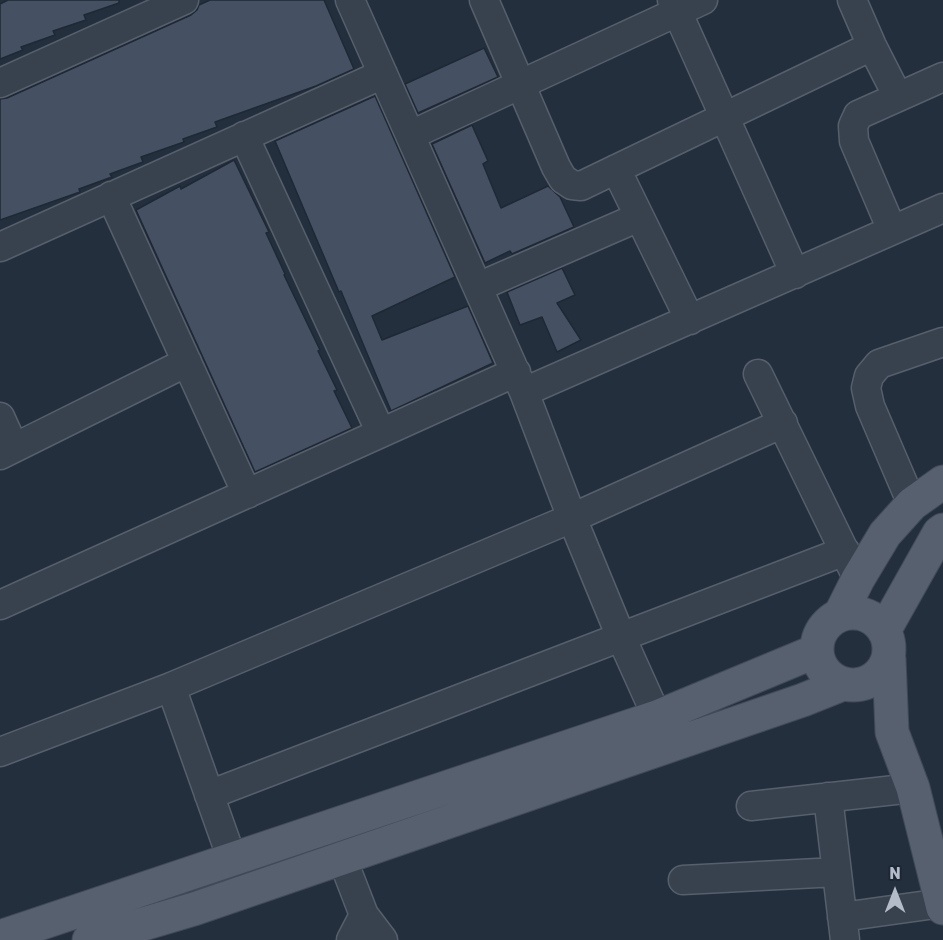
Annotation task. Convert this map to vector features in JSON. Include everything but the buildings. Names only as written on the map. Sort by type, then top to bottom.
[{"type":"main road","points":[[840,615],[851,565],[885,534],[912,504],[943,482]]},
{"type":"main road","points":[[89,940],[194,909],[803,700],[849,685],[866,684],[884,670],[886,645],[939,533],[943,530]]},
{"type":"main road","points":[[892,732],[849,685],[833,680],[824,672],[819,662],[816,651],[822,629],[840,615],[863,614],[873,619],[886,645],[892,732],[914,788],[943,905]]},
{"type":"main road","points":[[0,937],[657,717],[816,651]]},
{"type":"street","points":[[0,83],[183,0]]},
{"type":"street","points":[[350,0],[520,382],[572,518],[657,717]]},
{"type":"street","points":[[484,0],[556,167],[563,179],[572,185],[581,186],[872,46]]},
{"type":"street","points":[[852,0],[898,97]]},
{"type":"street","points":[[411,135],[684,4],[725,118],[795,274]]},
{"type":"street","points":[[0,247],[383,74]]},
{"type":"street","points":[[892,230],[854,141],[853,126],[858,115],[943,77]]},
{"type":"street","points":[[244,136],[381,433]]},
{"type":"street","points":[[616,169],[690,320]]},
{"type":"street","points":[[111,196],[247,494]]},
{"type":"street","points":[[0,605],[381,433],[690,320],[943,208]]},
{"type":"street","points":[[478,287],[639,217]]},
{"type":"street","points":[[912,504],[870,406],[866,388],[869,376],[879,364],[943,342]]},
{"type":"street","points":[[0,417],[7,451],[187,362]]},
{"type":"street","points":[[209,795],[621,637],[851,565],[758,374]]},
{"type":"street","points":[[0,752],[171,687],[572,518],[783,423]]},
{"type":"street","points":[[171,687],[232,859]]},
{"type":"street","points":[[751,806],[914,788]]},
{"type":"street","points":[[828,797],[844,929],[943,905]]},
{"type":"street","points":[[342,858],[357,928],[383,940]]},
{"type":"street","points":[[683,880],[837,872]]}]
